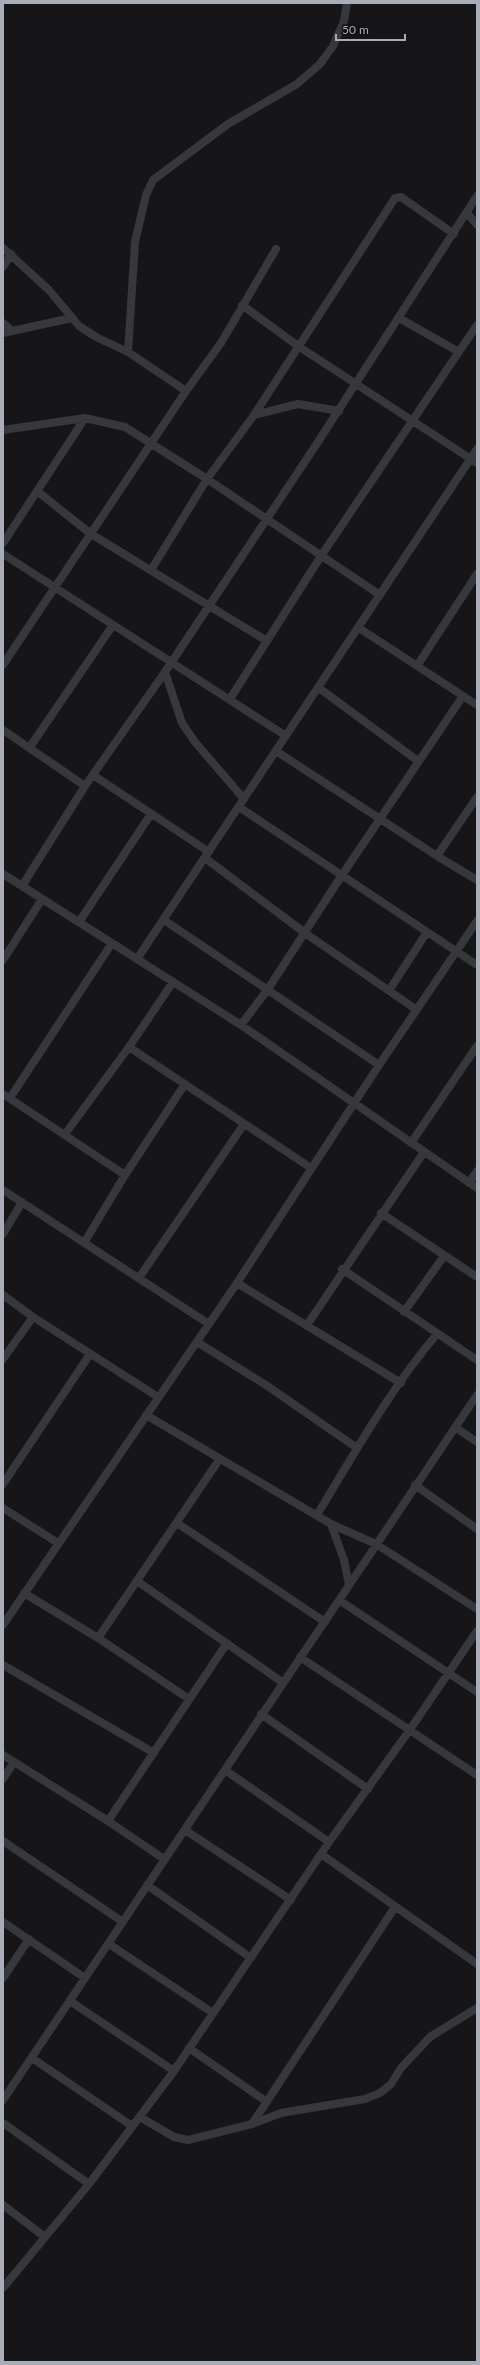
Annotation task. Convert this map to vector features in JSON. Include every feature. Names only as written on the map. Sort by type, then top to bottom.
[{"type":"street","points":[[128,352],[135,242],[142,209],[153,180],[228,124],[297,84],[320,64],[333,46],[344,21],[347,3]]},
{"type":"street","points":[[22,886],[85,786],[165,672],[208,605],[339,411],[477,196]]},
{"type":"street","points":[[151,570],[207,479],[254,415],[395,198],[401,197],[454,234]]},
{"type":"street","points":[[467,213],[477,225]]},
{"type":"street","points":[[3,248],[53,294],[72,318],[93,336],[128,352],[186,391]]},
{"type":"street","points":[[3,665],[56,588],[186,391],[221,343],[276,249]]},
{"type":"street","points":[[3,267],[11,254]]},
{"type":"street","points":[[242,305],[298,346],[357,383],[412,422],[474,461]]},
{"type":"street","points":[[3,333],[72,318]]},
{"type":"street","points":[[399,318],[459,352]]},
{"type":"street","points":[[3,323],[12,331]]},
{"type":"street","points":[[230,699],[321,556],[477,325]]},
{"type":"street","points":[[254,415],[298,404],[339,411]]},
{"type":"street","points":[[3,543],[85,418]]},
{"type":"street","points":[[3,430],[85,418],[125,427],[207,479],[380,595]]},
{"type":"street","points":[[137,959],[380,595],[474,461],[477,449]]},
{"type":"street","points":[[37,491],[91,534],[267,641]]},
{"type":"street","points":[[3,554],[286,736]]},
{"type":"street","points":[[417,666],[477,574]]},
{"type":"street","points":[[30,747],[112,625]]},
{"type":"street","points":[[359,628],[463,696],[476,701]]},
{"type":"street","points":[[165,672],[182,723],[194,742],[244,799]]},
{"type":"street","points":[[318,688],[418,761]]},
{"type":"street","points":[[241,1025],[268,989],[342,875],[463,696]]},
{"type":"street","points":[[3,730],[85,786]]},
{"type":"street","points":[[276,751],[380,820],[477,880]]},
{"type":"street","points":[[93,775],[151,814],[207,855],[304,933],[390,989],[417,1010]]},
{"type":"street","points":[[437,856],[477,797]]},
{"type":"street","points":[[239,807],[477,965]]},
{"type":"street","points":[[79,922],[151,814]]},
{"type":"street","points":[[3,874],[241,1025],[477,1188]]},
{"type":"street","points":[[3,960],[42,899]]},
{"type":"street","points":[[164,920],[379,1065]]},
{"type":"street","points":[[3,1626],[146,1414],[237,1283],[379,1065],[477,921]]},
{"type":"street","points":[[390,989],[427,932]]},
{"type":"street","points":[[112,943],[6,1096],[125,1175]]},
{"type":"street","points":[[65,1134],[129,1047],[173,982]]},
{"type":"street","points":[[411,1143],[477,1046]]},
{"type":"street","points":[[129,1047],[311,1168]]},
{"type":"street","points":[[84,1243],[125,1175],[185,1084]]},
{"type":"street","points":[[139,1278],[244,1124]]},
{"type":"street","points":[[307,1325],[342,1269],[424,1152]]},
{"type":"street","points":[[469,1183],[477,1171]]},
{"type":"street","points":[[3,1190],[209,1324]]},
{"type":"street","points":[[3,1234],[22,1202]]},
{"type":"street","points":[[382,1213],[477,1277]]},
{"type":"street","points":[[404,1312],[444,1256]]},
{"type":"street","points":[[342,1269],[477,1360]]},
{"type":"street","points":[[237,1283],[401,1383]]},
{"type":"street","points":[[3,1296],[32,1317],[158,1397]]},
{"type":"street","points":[[3,1359],[32,1317]]},
{"type":"street","points":[[318,1515],[357,1448],[401,1383],[438,1334]]},
{"type":"street","points":[[197,1342],[357,1448]]},
{"type":"street","points":[[3,1484],[90,1354]]},
{"type":"street","points":[[3,2100],[109,1944],[282,1682],[325,1622],[415,1485],[477,1395]]},
{"type":"street","points":[[146,1414],[220,1460],[318,1515],[331,1524],[376,1544],[477,1609]]},
{"type":"street","points":[[455,1427],[477,1442]]},
{"type":"street","points":[[98,1638],[220,1460]]},
{"type":"street","points":[[415,1485],[477,1529]]},
{"type":"street","points":[[3,1508],[58,1543]]},
{"type":"street","points":[[177,1523],[325,1622]]},
{"type":"street","points":[[331,1524],[344,1560],[349,1585]]},
{"type":"street","points":[[137,1581],[282,1682]]},
{"type":"street","points":[[24,1593],[98,1638],[189,1699]]},
{"type":"street","points":[[339,1600],[477,1692]]},
{"type":"street","points":[[3,2288],[89,2184],[174,2071],[329,1842],[409,1731],[477,1631]]},
{"type":"street","points":[[108,1820],[227,1643]]},
{"type":"street","points":[[300,1657],[477,1775]]},
{"type":"street","points":[[3,1665],[154,1753]]},
{"type":"street","points":[[261,1714],[368,1789]]},
{"type":"street","points":[[3,1755],[108,1820],[164,1859]]},
{"type":"street","points":[[3,1779],[14,1762]]},
{"type":"street","points":[[225,1770],[329,1842]]},
{"type":"street","points":[[185,1830],[291,1900]]},
{"type":"street","points":[[3,1841],[123,1922]]},
{"type":"street","points":[[321,1854],[477,1964]]},
{"type":"street","points":[[147,1885],[251,1958]]},
{"type":"street","points":[[252,2124],[395,1906]]},
{"type":"street","points":[[3,1922],[85,1978]]},
{"type":"street","points":[[3,1978],[29,1939]]},
{"type":"street","points":[[109,1944],[213,2013]]},
{"type":"street","points":[[70,2001],[174,2071]]},
{"type":"street","points":[[140,2117],[174,2137],[188,2140],[252,2124],[281,2113],[365,2099],[380,2093],[391,2084],[401,2068],[430,2036],[477,2008]]},
{"type":"street","points":[[189,2048],[266,2102]]},
{"type":"street","points":[[32,2058],[132,2126]]},
{"type":"street","points":[[3,2123],[89,2184]]},
{"type":"street","points":[[3,2204],[45,2237]]}]
